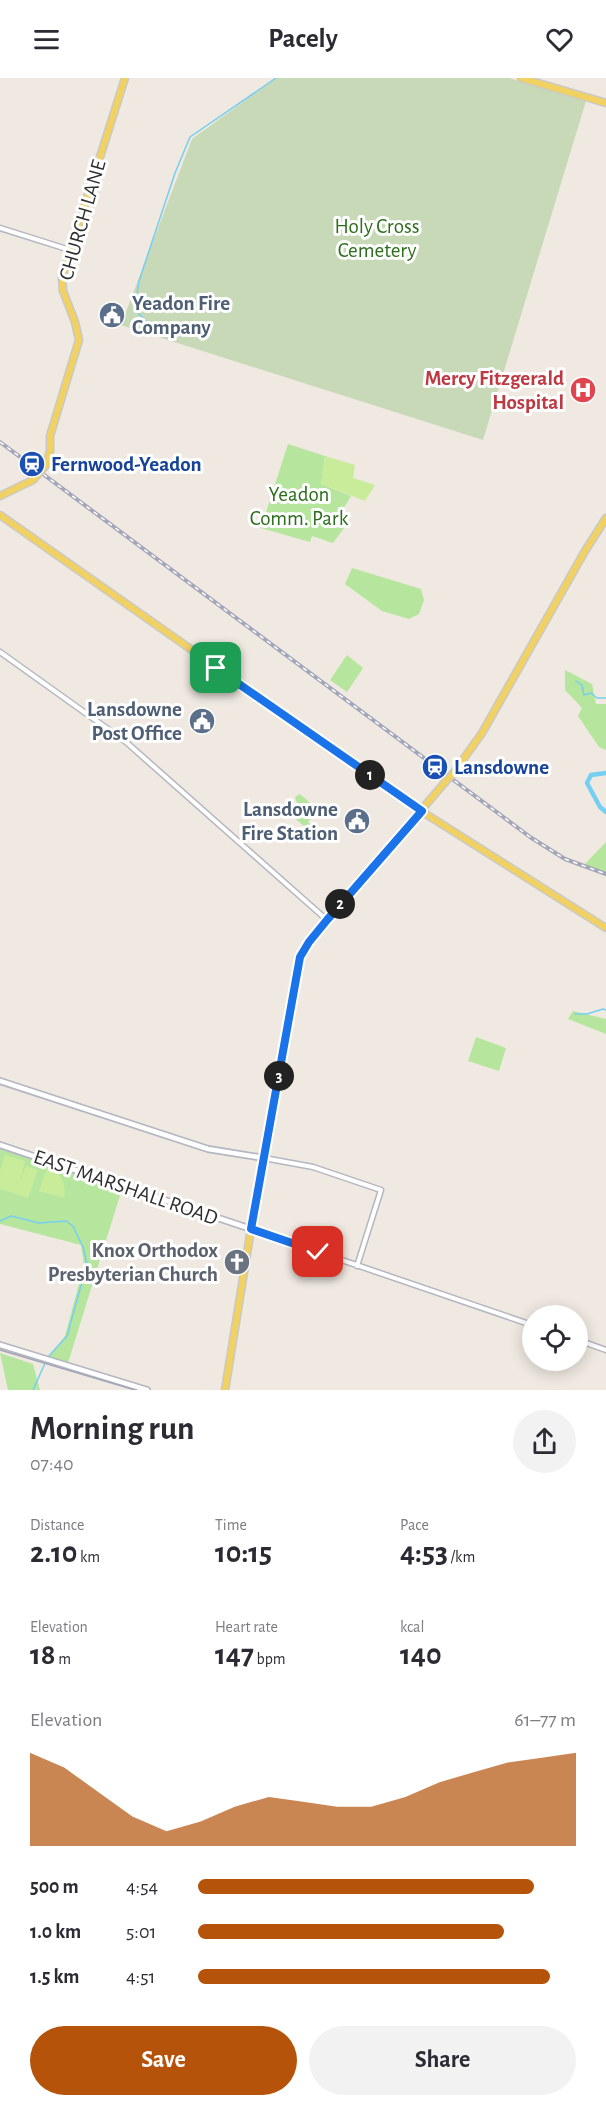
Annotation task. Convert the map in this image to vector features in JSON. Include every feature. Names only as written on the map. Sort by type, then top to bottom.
[{"type":"main road","name":"CHURCH LANE","points":[[0,496],[33,480],[46,465],[50,451],[50,436],[79,341],[62,286],[62,277],[125,78]]},
{"type":"main road","points":[[523,79],[606,103]]},
{"type":"main road","points":[[0,515],[422,811],[606,928]]},
{"type":"main road","points":[[225,1390],[251,1229],[300,957],[327,920],[450,778],[482,733],[585,551],[605,520]]},
{"type":"main road","points":[[0,1081],[208,1149],[264,1158]]},
{"type":"main road","name":"EAST MARSHALL ROAD","points":[[0,1145],[251,1229]]},
{"type":"main road","points":[[0,1345],[147,1390]]},
{"type":"street","points":[[0,228],[70,250]]},
{"type":"street","points":[[0,652],[121,739],[327,920]]},
{"type":"street","points":[[264,1158],[313,1167],[381,1190],[357,1266]]},
{"type":"street","points":[[251,1229],[522,1322]]},
{"type":"street","points":[[588,1344],[606,1350]]},
{"type":"green space","name":"Holy Cross Cemetery","points":[[276,78],[509,78],[586,101],[483,440],[121,325],[192,139]]},
{"type":"green space","name":"Yeadon Comm. Park","points":[[288,444],[325,456],[321,484],[351,496],[338,518],[347,524],[333,543],[312,536],[310,542],[261,528]]},
{"type":"green space","points":[[325,456],[355,465],[353,478],[375,485],[365,501],[321,484]]},
{"type":"green space","points":[[352,568],[421,589],[424,600],[419,614],[409,619],[382,611],[345,584]]},
{"type":"green space","points":[[347,655],[363,668],[347,692],[330,680]]},
{"type":"green space","points":[[565,670],[592,684],[596,704],[606,704],[606,750],[599,747],[578,716],[582,708],[565,690]]},
{"type":"green space","points":[[300,794],[318,810],[308,822],[314,827],[310,831],[286,811],[298,806],[295,797]]},
{"type":"green space","points":[[606,842],[606,874],[583,866]]},
{"type":"green space","points":[[573,1011],[606,1019],[606,1034],[568,1019]]},
{"type":"green space","points":[[476,1037],[506,1048],[499,1071],[468,1061]]},
{"type":"green space","points":[[0,1149],[122,1189],[68,1363],[49,1357],[65,1336],[84,1265],[81,1245],[0,1224]]},
{"type":"green space","points":[[5,1155],[25,1161],[20,1181],[26,1166],[38,1170],[28,1198],[0,1189],[0,1171]]},
{"type":"green space","points":[[47,1168],[62,1179],[65,1188],[64,1198],[39,1191]]},
{"type":"green space","points":[[0,1353],[33,1364],[40,1390],[8,1390]]},
{"type":"waterway","points":[[213,323],[149,324],[139,314],[137,294],[139,281],[175,173],[190,137],[276,78]]},
{"type":"waterway","points":[[576,681],[582,685],[584,695],[591,693],[597,698],[606,698]]},
{"type":"waterway","points":[[606,773],[591,775],[587,783],[600,807],[606,812]]},
{"type":"waterway","points":[[575,1014],[606,1010]]},
{"type":"waterway","points":[[0,1221],[11,1216],[39,1223],[66,1221],[73,1226],[83,1247],[87,1264],[67,1336],[48,1357]]},
{"type":"waterway","points":[[33,1390],[46,1361]]},
{"type":"tram line","points":[[0,1350],[135,1390]]},
{"type":"railway","points":[[0,442],[530,837],[565,859],[606,874]]},
{"type":"place","name":"Yeadon Fire Company","points":[[112,315]]},
{"type":"place","name":"Mercy Fitzgerald Hospital","points":[[583,390]]},
{"type":"place","name":"Fernwood-Yeadon","points":[[32,464]]},
{"type":"place","name":"Lansdowne Post Office","points":[[202,721]]},
{"type":"place","name":"Lansdowne","points":[[435,767]]},
{"type":"place","name":"Lansdowne Fire Station","points":[[357,821]]},
{"type":"place","name":"Knox Orthodox Presbyterian Church","points":[[237,1262]]},
{"type":"route","points":[[216,668],[422,811],[327,920],[300,957],[251,1229],[318,1252]]}]
